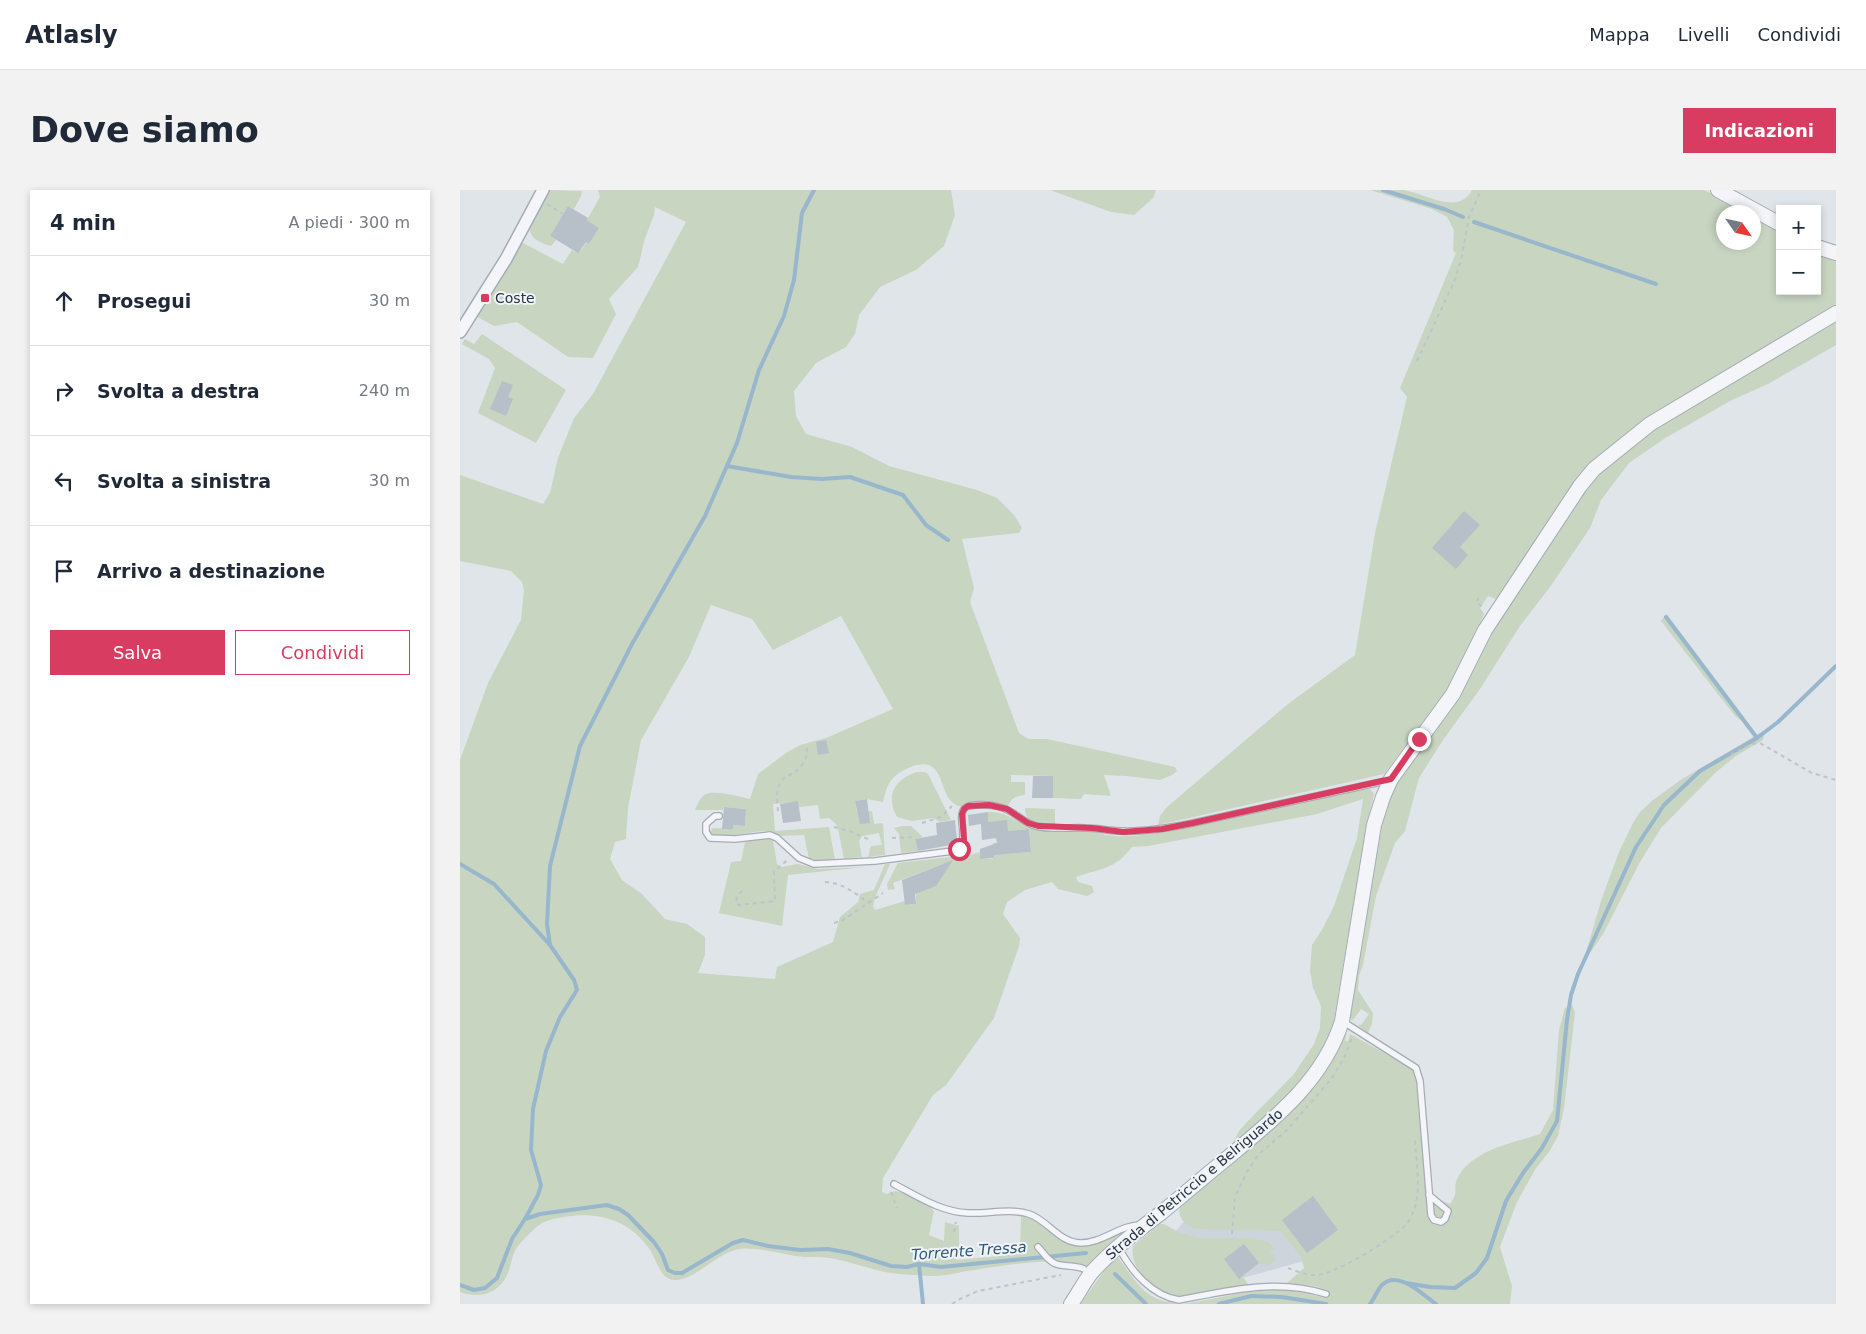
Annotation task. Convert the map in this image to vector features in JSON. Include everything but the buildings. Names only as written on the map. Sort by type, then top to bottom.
[{"type":"street","points":[[1718,190],[1776,222]]},
{"type":"street","points":[[460,332],[506,259],[541,195]]},
{"type":"street","points":[[1821,248],[1836,253]]},
{"type":"street","name":"Strada di Petriccio e Belriguardo","points":[[1071,1304],[1091,1274],[1118,1246],[1162,1212],[1279,1113],[1321,1066],[1336,1040],[1342,1022],[1374,825],[1391,779],[1453,694],[1484,630],[1580,486],[1594,469],[1650,424],[1836,313]]},
{"type":"lane","points":[[720,816],[714,816],[706,824],[706,832],[710,838],[735,839],[770,835],[777,838],[807,862],[824,864],[875,861],[953,852],[959,849],[964,840],[962,814],[968,806],[989,805],[1002,808],[1013,812],[1028,823],[1038,826],[1092,828],[1123,832],[1152,830],[1193,823],[1391,779]]},
{"type":"lane","points":[[1342,1022],[1416,1068],[1420,1081],[1429,1195],[1431,1216],[1434,1220],[1441,1222],[1448,1215],[1448,1211],[1429,1195]]},
{"type":"lane","points":[[894,1184],[953,1212],[1016,1211],[1027,1214],[1041,1220],[1056,1234],[1071,1242],[1090,1242],[1108,1237],[1132,1224],[1144,1225]]},
{"type":"lane","points":[[1118,1246],[1128,1265],[1156,1291],[1171,1299],[1178,1300],[1250,1288],[1279,1286],[1311,1289],[1326,1294]]},
{"type":"lane","points":[[1040,1249],[1049,1259],[1057,1264],[1078,1266],[1084,1269]]},
{"type":"path","points":[[1417,361],[1454,282],[1461,260],[1469,217],[1481,190]]},
{"type":"path","points":[[541,195],[563,214]]},
{"type":"path","points":[[1479,598],[1476,602],[1481,606],[1486,609],[1489,605]]},
{"type":"path","points":[[1732,755],[1751,744],[1760,743],[1812,773],[1836,780]]},
{"type":"path","points":[[778,811],[776,798],[779,785],[783,776],[793,773],[805,762],[808,754],[806,744]]},
{"type":"path","points":[[922,823],[940,817],[952,806]]},
{"type":"path","points":[[834,827],[870,840]]},
{"type":"path","points":[[892,838],[916,837]]},
{"type":"path","points":[[742,891],[737,895],[736,899],[736,903],[739,905],[776,901],[774,872],[795,854]]},
{"type":"path","points":[[825,882],[834,882],[849,888],[869,903]]},
{"type":"path","points":[[834,923],[844,920],[883,893]]},
{"type":"path","points":[[1232,1234],[1235,1198],[1247,1172],[1258,1155],[1288,1129],[1332,1078],[1344,1058],[1356,1029]]},
{"type":"path","points":[[1288,1268],[1315,1276],[1339,1269],[1406,1225],[1414,1211],[1418,1188],[1414,1132]]},
{"type":"path","points":[[894,1184],[890,1190],[897,1208]]},
{"type":"path","points":[[952,1304],[960,1298],[978,1291],[1032,1282],[1084,1269]]},
{"type":"shaded area","points":[[1311,1186],[1304,1261],[1185,1294],[1166,1242],[1189,1216]]},
{"type":"green space","points":[[548,190],[582,191],[574,209],[568,206],[550,236],[556,240],[551,246],[536,240],[531,235],[529,227]]},
{"type":"green space","points":[[598,190],[951,190],[955,215],[944,246],[916,270],[880,287],[859,315],[855,334],[846,347],[816,363],[794,391],[796,416],[806,434],[852,447],[889,466],[977,490],[997,498],[1014,515],[1022,528],[1019,533],[962,539],[974,588],[970,602],[1019,733],[1028,739],[1047,739],[1175,767],[1177,771],[1160,780],[1104,775],[1111,796],[1084,794],[1081,799],[1053,798],[1053,776],[1011,775],[1011,782],[1025,782],[1025,795],[1015,798],[1008,806],[974,802],[960,806],[950,800],[935,769],[929,765],[919,765],[906,769],[893,778],[888,786],[883,802],[867,799],[855,801],[857,812],[872,811],[874,824],[883,823],[885,855],[868,857],[871,846],[882,845],[879,833],[862,836],[859,841],[862,857],[844,859],[836,824],[829,818],[820,819],[818,805],[799,807],[798,802],[773,804],[775,831],[829,827],[835,860],[815,862],[809,859],[804,835],[777,836],[771,831],[727,836],[712,835],[710,831],[713,828],[732,829],[733,825],[745,826],[746,809],[724,807],[723,810],[695,810],[704,795],[720,793],[750,799],[758,774],[786,753],[800,745],[826,738],[893,709],[841,616],[773,650],[752,619],[711,605],[689,657],[641,740],[628,808],[626,839],[615,842],[610,859],[622,880],[642,894],[665,919],[687,924],[705,937],[705,955],[698,973],[775,979],[777,967],[833,942],[840,917],[858,902],[860,894],[874,890],[885,864],[890,864],[876,895],[873,906],[875,910],[905,901],[906,905],[916,904],[916,893],[945,863],[893,883],[895,889],[888,890],[887,884],[898,863],[950,857],[954,860],[980,852],[980,859],[993,859],[993,843],[1004,842],[1005,854],[1031,852],[1029,829],[1008,831],[988,822],[988,812],[996,812],[1008,816],[1027,827],[1040,830],[1090,831],[1106,835],[1135,836],[1174,830],[1347,792],[1370,789],[1374,794],[1367,823],[1331,1038],[1316,1064],[1275,1109],[1233,1143],[1239,1131],[1294,1074],[1314,1044],[1320,1028],[1321,1006],[1313,988],[1310,971],[1312,945],[1334,906],[1357,838],[1363,799],[1317,814],[1148,846],[1132,847],[1113,864],[1076,877],[1078,882],[1092,886],[1094,892],[1087,896],[1058,889],[1052,882],[1025,890],[1007,902],[1003,914],[1020,938],[1019,946],[994,1018],[946,1085],[933,1095],[883,1178],[882,1192],[887,1194],[898,1191],[930,1207],[934,1211],[929,1235],[944,1241],[945,1222],[959,1226],[959,1248],[952,1248],[957,1260],[1020,1254],[1021,1216],[1033,1219],[1072,1246],[1095,1244],[1108,1239],[1128,1227],[1091,1267],[1062,1262],[1046,1262],[1013,1264],[942,1276],[909,1275],[885,1272],[830,1258],[800,1257],[760,1250],[739,1249],[723,1255],[690,1276],[675,1280],[666,1277],[662,1273],[650,1250],[633,1231],[612,1220],[589,1215],[577,1215],[550,1220],[536,1227],[518,1246],[507,1275],[499,1287],[493,1291],[481,1295],[460,1292],[460,760],[488,683],[521,620],[524,590],[522,582],[511,571],[460,561],[460,475],[543,504],[550,493],[558,458],[574,418],[593,394],[686,222],[655,207],[638,267],[609,299],[616,314],[593,358],[568,357],[517,322],[494,326],[474,315],[521,242],[563,264],[572,250],[575,252],[578,248],[581,250],[586,242],[589,244],[599,228],[587,220],[600,197]]},
{"type":"green space","points":[[1050,190],[1156,190],[1153,198],[1134,215],[1111,212]]},
{"type":"green space","points":[[1370,190],[1403,190],[1440,201],[1458,202],[1466,198],[1472,190],[1704,190],[1734,205],[1716,205],[1716,250],[1761,250],[1761,220],[1776,229],[1776,295],[1821,295],[1821,256],[1836,258],[1836,306],[1740,363],[1572,486],[1496,599],[1488,596],[1480,608],[1484,614],[1445,693],[1384,774],[1158,825],[1160,816],[1167,807],[1288,704],[1355,655],[1375,533],[1407,397],[1400,388],[1456,253],[1453,251],[1454,230],[1447,217],[1432,209]]},
{"type":"green space","points":[[1836,320],[1836,345],[1768,384],[1732,400],[1667,437],[1629,463],[1601,500],[1590,528],[1550,587],[1520,626],[1480,689],[1443,740],[1419,778],[1405,831],[1395,843],[1376,896],[1363,965],[1359,976],[1358,990],[1373,1013],[1372,1024],[1368,1033],[1359,1024],[1361,1025],[1369,1014],[1361,1009],[1353,1020],[1349,1019],[1381,825],[1388,800],[1399,777],[1464,685],[1503,613],[1585,489],[1614,461],[1678,415]]},
{"type":"green space","points":[[482,334],[566,390],[536,443],[478,413],[495,368],[489,359],[462,344],[465,339],[474,344]]},
{"type":"green space","points":[[1666,614],[1744,717],[1742,721],[1735,716],[1661,621]]},
{"type":"green space","points":[[1765,730],[1763,740],[1736,756],[1716,772],[1661,828],[1640,862],[1603,934],[1590,953],[1586,952],[1602,898],[1619,852],[1640,812],[1682,779]]},
{"type":"green space","points":[[917,772],[928,774],[951,820],[940,822],[933,818],[912,821],[897,817],[892,802],[894,789],[903,779]]},
{"type":"green space","points":[[1025,808],[1055,809],[1055,824],[1031,821],[1026,814]]},
{"type":"green space","points":[[911,826],[923,837],[915,839],[918,851],[901,853],[899,834],[894,828]]},
{"type":"green space","points":[[766,837],[773,840],[777,864],[781,867],[798,864],[818,869],[865,867],[788,875],[782,926],[719,913],[731,862],[741,861],[745,842]]},
{"type":"green space","points":[[1572,1005],[1575,1012],[1564,1108],[1558,1136],[1549,1152],[1536,1168],[1517,1202],[1500,1247],[1512,1286],[1510,1304],[1181,1304],[1268,1290],[1303,1292],[1325,1298],[1329,1291],[1315,1286],[1287,1283],[1304,1268],[1301,1257],[1281,1231],[1195,1229],[1181,1218],[1179,1211],[1180,1206],[1327,1064],[1347,1033],[1345,1041],[1348,1041],[1350,1034],[1413,1069],[1416,1080],[1426,1195],[1450,1204],[1455,1194],[1457,1179],[1463,1169],[1472,1161],[1493,1149],[1540,1134],[1553,1110],[1559,1030],[1565,1008]]},
{"type":"green space","points":[[1160,1224],[1164,1224],[1180,1233],[1200,1238],[1251,1238],[1268,1242],[1274,1248],[1270,1251],[1276,1259],[1269,1265],[1259,1263],[1244,1244],[1224,1259],[1239,1278],[1242,1276],[1249,1285],[1199,1295],[1173,1296],[1161,1291],[1147,1280],[1136,1267],[1133,1259],[1133,1246]]},
{"type":"green space","points":[[1116,1255],[1136,1281],[1149,1294],[1157,1299],[1181,1304],[1080,1304]]},
{"type":"waterway","points":[[525,1219],[538,1195],[541,1185],[531,1150],[533,1109],[546,1051],[560,1017],[577,990],[574,980],[550,945],[547,924],[550,866],[580,746],[632,644],[705,516],[737,443],[759,370],[784,316],[794,280],[802,213],[814,190]]},
{"type":"waterway","points":[[1383,190],[1444,209],[1463,217]]},
{"type":"waterway","points":[[1474,222],[1656,284]]},
{"type":"waterway","points":[[727,466],[791,477],[822,479],[850,477],[903,495],[926,525],[948,540]]},
{"type":"waterway","points":[[1666,617],[1757,738]]},
{"type":"waterway","points":[[1406,1283],[1430,1287],[1455,1288],[1476,1273],[1487,1258],[1506,1201],[1523,1173],[1542,1148],[1557,1121],[1567,1020],[1571,995],[1578,974],[1636,847],[1664,805],[1700,771],[1757,738],[1778,722],[1836,666]]},
{"type":"waterway","points":[[460,864],[494,884],[550,945]]},
{"type":"waterway","name":"Torrente Tressa","points":[[460,1285],[474,1290],[485,1288],[497,1278],[512,1239],[525,1219],[540,1214],[607,1205],[619,1209],[628,1215],[654,1242],[662,1254],[668,1270],[675,1273],[682,1273],[733,1243],[743,1240],[768,1246],[800,1250],[828,1249],[850,1253],[891,1266],[907,1267],[919,1264],[941,1267],[1086,1253]]},
{"type":"waterway","points":[[919,1264],[923,1304]]},
{"type":"waterway","name":"Torrente Tressa","points":[[1115,1274],[1146,1304]]},
{"type":"waterway","name":"Torrente Tressa","points":[[1370,1304],[1382,1285],[1388,1281],[1395,1280],[1410,1285],[1436,1304]]},
{"type":"waterway","name":"Torrente Tressa","points":[[1219,1304],[1251,1296],[1282,1297],[1326,1304]]},
{"type":"place","name":"Coste","points":[[485,298]]},
{"type":"route","points":[[959,849],[964,840],[962,814],[968,806],[989,805],[1007,809],[1028,823],[1038,826],[1092,828],[1123,832],[1162,829],[1391,779],[1419,739]]}]
